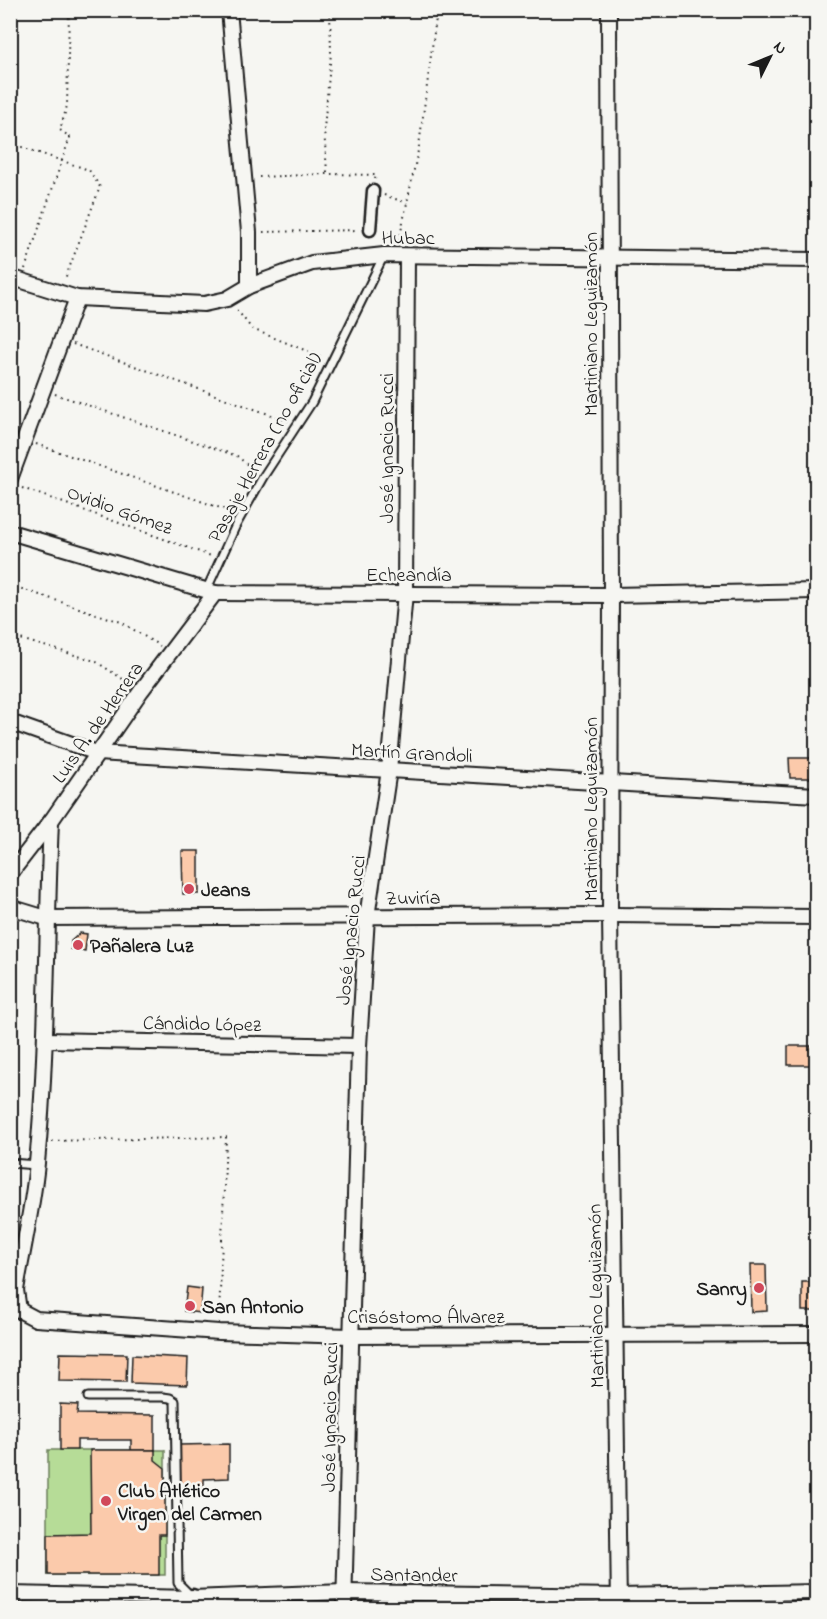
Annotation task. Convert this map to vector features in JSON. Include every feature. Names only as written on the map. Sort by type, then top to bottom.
[{"type":"street","name":"Martiniano Leguizamón","points":[[609,10],[611,594],[609,783],[619,1602]]},
{"type":"street","points":[[230,13],[249,232],[249,286]]},
{"type":"street","points":[[370,230],[373,191]]},
{"type":"street","name":"Hubac","points":[[16,279],[77,298],[204,304],[227,299],[249,286],[312,263],[396,256],[816,260]]},
{"type":"street","name":"José Ignacio Rucci","points":[[344,1608],[359,1046],[367,917],[389,770],[405,593],[396,256]]},
{"type":"street","points":[[16,484],[25,440],[77,298]]},
{"type":"street","name":"Echeandía","points":[[10,532],[211,592],[611,594],[816,591]]},
{"type":"street","name":"Luis A. de Herrera","points":[[10,874],[51,821],[211,592]]},
{"type":"street","name":"Martín Grandoli","points":[[10,722],[97,753],[816,795]]},
{"type":"street","points":[[13,1289],[37,1165],[39,1141],[45,1040],[46,918],[51,821]]},
{"type":"street","name":"Zuviría","points":[[10,908],[46,918],[610,915],[816,917]]},
{"type":"street","name":"Cándido López","points":[[45,1040],[359,1046]]},
{"type":"street","name":"Crisóstomo Álvarez","points":[[13,1289],[19,1310],[36,1319],[219,1332],[350,1336],[816,1334]]},
{"type":"street","name":"Santander","points":[[19,1599],[195,1603],[344,1592],[619,1602],[816,1592]]},
{"type":"street","points":[[195,1603],[209,1608]]},
{"type":"lane","name":"Pasaje Herrera (no oficial)","points":[[211,592],[220,560],[241,515],[312,402],[332,361],[396,256]]},
{"type":"lane","points":[[10,1163],[37,1165]]},
{"type":"lane","points":[[88,1398],[164,1396],[175,1401],[178,1583],[195,1603]]},
{"type":"path","points":[[16,279],[70,137],[60,130],[68,106],[69,10]]},
{"type":"path","points":[[230,13],[282,10]]},
{"type":"path","points":[[327,174],[324,129],[331,53],[330,10]]},
{"type":"path","points":[[396,256],[419,146],[437,10]]},
{"type":"path","points":[[10,143],[89,171],[100,187],[60,292]]},
{"type":"path","points":[[244,178],[327,174],[376,175],[373,191],[407,203]]},
{"type":"path","points":[[249,232],[370,230],[400,236]]},
{"type":"path","points":[[227,299],[252,329],[332,361]]},
{"type":"path","points":[[62,340],[298,425]]},
{"type":"path","points":[[44,390],[237,456],[263,477]]},
{"type":"path","points":[[25,440],[241,515]]},
{"type":"path","name":"Ovidio Gómez","points":[[16,484],[220,560]]},
{"type":"path","points":[[10,585],[121,622],[171,652]]},
{"type":"path","points":[[10,636],[95,661],[141,691]]},
{"type":"path","points":[[39,1141],[226,1137],[219,1332]]},
{"type":"green space","name":"Club Atlético Virgen del Carmen","points":[[48,1450],[165,1450],[165,1575],[48,1575]]},
{"type":"building","points":[[789,758],[816,758],[816,778],[790,778]]},
{"type":"building","points":[[182,851],[199,851],[199,894],[183,894]]},
{"type":"building","name":"Pañalera Luz","points":[[80,933],[87,934],[85,951],[71,949],[71,941]]},
{"type":"building","points":[[788,1046],[816,1046],[816,1065],[788,1065]]},
{"type":"building","name":"Sanry","points":[[750,1265],[766,1265],[767,1311],[751,1312]]},
{"type":"building","points":[[802,1282],[816,1282],[816,1311],[802,1311]]},
{"type":"building","points":[[187,1287],[202,1289],[200,1313],[184,1311]]},
{"type":"building","points":[[60,1353],[127,1354],[126,1382],[59,1381]]},
{"type":"building","points":[[132,1355],[188,1358],[187,1385],[131,1383]]},
{"type":"building","points":[[60,1404],[78,1405],[77,1414],[155,1415],[155,1450],[131,1450],[131,1440],[77,1440],[77,1450],[60,1450]]},
{"type":"building","points":[[229,1444],[229,1478],[204,1479],[204,1487],[180,1488],[179,1445]]},
{"type":"building","name":"Club Atlético Virgen del Carmen","points":[[90,1450],[155,1450],[155,1460],[165,1468],[165,1535],[159,1535],[159,1575],[48,1575],[48,1534],[91,1533]]},
{"type":"place","name":"Jeans","points":[[189,889]]},
{"type":"place","name":"Pañalera Luz","points":[[78,945]]},
{"type":"place","name":"Sanry","points":[[759,1288]]},
{"type":"place","name":"San Antonio","points":[[190,1306]]},
{"type":"place","name":"Club Atlético Virgen del Carmen","points":[[106,1501]]}]
